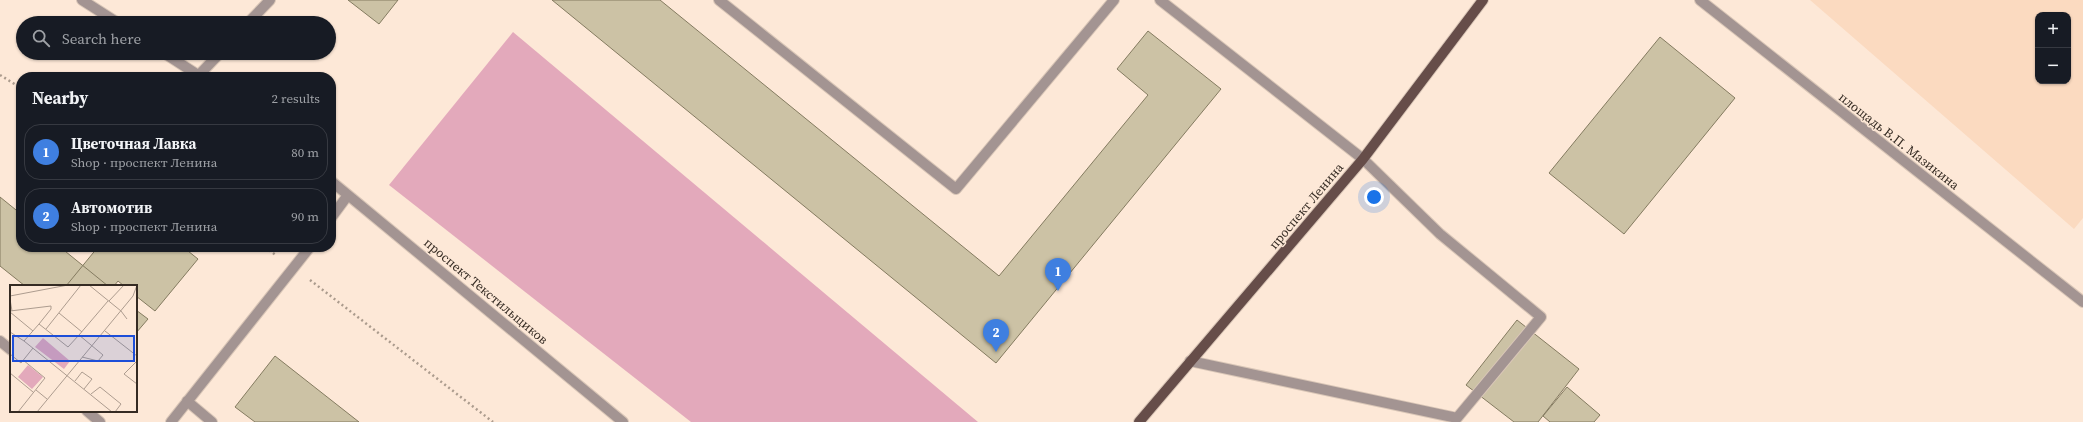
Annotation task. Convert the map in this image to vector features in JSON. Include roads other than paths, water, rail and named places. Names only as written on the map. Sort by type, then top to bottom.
[{"type":"main road","name":"проспект Ленина","points":[[1139,422],[1363,159],[1483,0]]},
{"type":"street","points":[[82,0],[107,16]]},
{"type":"street","points":[[255,16],[270,0]]},
{"type":"street","points":[[719,0],[956,189],[1114,0]]},
{"type":"street","points":[[1160,0],[1363,159],[1440,234],[1541,317],[1457,418],[1190,361]]},
{"type":"street","name":"площадь В.П. Мазикина","points":[[1700,0],[2083,302]]},
{"type":"street","points":[[175,60],[194,72]]},
{"type":"street","points":[[203,72],[214,60]]},
{"type":"street","name":"проспект Текстильщиков","points":[[336,185],[623,422]]},
{"type":"street","points":[[336,211],[348,195]]},
{"type":"street","points":[[171,422],[306,252]]},
{"type":"street","points":[[0,341],[10,349]]},
{"type":"street","points":[[187,401],[212,422]]},
{"type":"street","points":[[87,412],[100,422]]},
{"type":"place","name":"Цветочная Лавка","points":[[1058,291]]},
{"type":"place","name":"Автомотив","points":[[996,352]]}]
